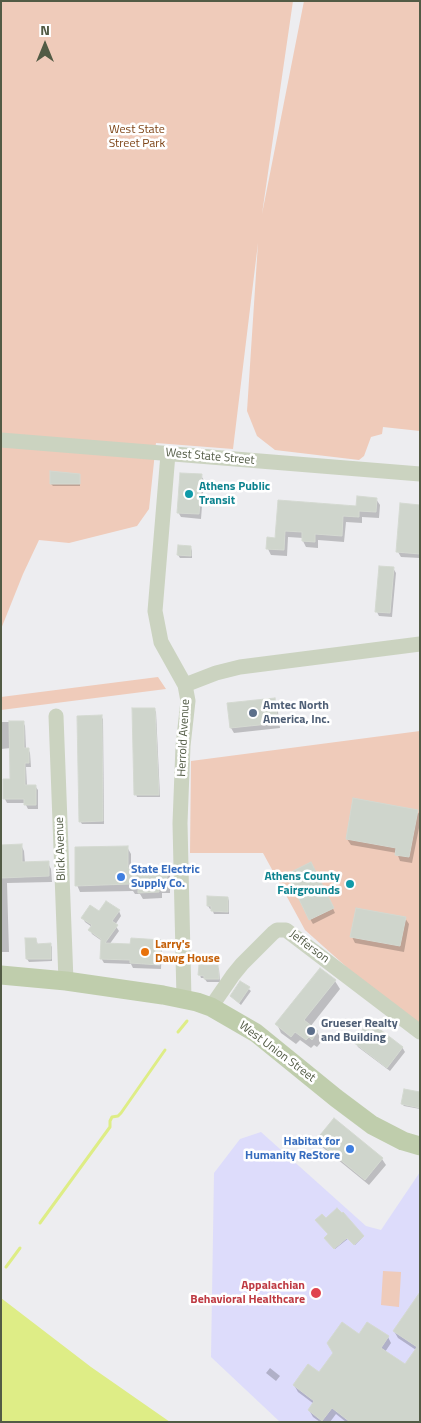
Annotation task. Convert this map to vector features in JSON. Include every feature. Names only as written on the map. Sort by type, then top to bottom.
[{"type":"main road","name":"West Union Street","points":[[1,975],[66,981],[184,999],[211,1008],[256,1033],[372,1125],[403,1141],[420,1146]]},
{"type":"street","name":"West State Street","points":[[1,440],[420,474]]},
{"type":"street","name":"Herrold Avenue","points":[[168,454],[155,611],[161,642],[185,685],[188,701],[183,742],[180,823],[184,999]]},
{"type":"street","points":[[185,685],[216,673],[240,667],[420,644]]},
{"type":"street","name":"Blick Avenue","points":[[56,716],[66,981]]},
{"type":"street","name":"Jefferson","points":[[211,1008],[242,964],[273,933],[278,930],[286,930],[420,1032]]},
{"type":"shaded area","name":"Appalachian Behavioral Healthcare","points":[[261,1132],[366,1226],[381,1230],[420,1172],[420,1422],[280,1422],[211,1357],[214,1173],[240,1139]]},
{"type":"shaded area","points":[[1,1298],[91,1367],[170,1422],[1,1422]]},
{"type":"green space","name":"West State Street Park","points":[[1,1],[293,1],[262,214],[304,1],[420,1],[420,431],[383,427],[382,434],[371,437],[364,456],[359,460],[275,450],[257,436],[247,411],[258,243],[233,449],[156,443],[149,509],[137,526],[69,543],[39,540],[1,629]]},
{"type":"green space","points":[[158,677],[166,689],[1,710],[1,697]]},
{"type":"green space","name":"Athens County Fairgrounds","points":[[420,731],[420,1024],[351,971],[305,930],[263,853],[190,853],[191,761]]},
{"type":"green space","points":[[383,1271],[401,1272],[399,1307],[381,1305]]},
{"type":"building","points":[[50,471],[80,474],[80,484],[50,484]]},
{"type":"building","name":"Athens Public Transit","points":[[180,473],[202,474],[199,514],[177,513]]},
{"type":"building","points":[[357,496],[377,498],[376,512],[359,511],[359,517],[343,516],[342,536],[315,534],[315,542],[302,541],[302,532],[285,531],[284,550],[266,549],[267,537],[275,538],[278,500],[356,506]]},
{"type":"building","points":[[400,503],[420,505],[420,554],[396,552]]},
{"type":"building","points":[[178,545],[191,546],[191,556],[177,555]]},
{"type":"building","points":[[379,566],[394,567],[390,613],[375,612]]},
{"type":"building","name":"Amtec North America, Inc.","points":[[275,698],[278,723],[230,728],[227,703]]},
{"type":"building","points":[[132,708],[155,708],[159,795],[134,795]]},
{"type":"building","points":[[102,715],[103,821],[79,822],[77,716]]},
{"type":"building","points":[[9,721],[24,721],[24,748],[29,748],[29,763],[25,763],[25,785],[36,785],[36,805],[24,805],[24,799],[3,799],[3,779],[10,779]]},
{"type":"building","points":[[353,798],[418,810],[409,857],[395,855],[396,848],[346,839]]},
{"type":"building","points":[[22,844],[22,862],[49,861],[49,876],[1,878],[1,845]]},
{"type":"building","name":"State Electric Supply Co.","points":[[128,846],[128,868],[167,868],[167,887],[159,887],[159,892],[138,893],[138,887],[130,888],[130,884],[75,886],[75,847]]},
{"type":"building","points":[[311,862],[334,908],[309,920],[287,874]]},
{"type":"building","points":[[207,896],[228,897],[228,912],[211,911],[211,906],[207,906]]},
{"type":"building","points":[[106,901],[120,910],[112,921],[118,925],[105,943],[130,944],[131,938],[161,940],[160,965],[130,963],[130,960],[100,959],[101,939],[88,930],[92,925],[81,918],[90,905],[99,911]]},
{"type":"building","points":[[356,908],[406,917],[400,946],[350,937]]},
{"type":"building","points":[[25,938],[36,938],[37,944],[51,943],[51,959],[26,959]]},
{"type":"building","points":[[199,965],[218,965],[219,979],[204,979],[204,976],[198,975]]},
{"type":"building","points":[[320,968],[336,980],[304,1020],[318,1031],[312,1040],[309,1037],[306,1040],[295,1032],[291,1037],[275,1024]]},
{"type":"building","points":[[240,981],[250,987],[239,1003],[230,996]]},
{"type":"building","points":[[369,1021],[403,1047],[387,1068],[353,1042]]},
{"type":"building","points":[[404,1089],[420,1092],[420,1108],[401,1104]]},
{"type":"building","name":"Habitat for Humanity ReStore","points":[[334,1118],[383,1158],[365,1180],[316,1140]]},
{"type":"building","points":[[337,1208],[343,1212],[364,1236],[354,1245],[347,1238],[334,1249],[324,1238],[328,1234],[315,1220],[322,1214],[326,1218]]},
{"type":"building","points":[[420,1292],[420,1422],[350,1422],[332,1408],[322,1421],[308,1410],[314,1401],[293,1385],[308,1364],[319,1372],[333,1353],[327,1343],[342,1322],[359,1334],[367,1322],[389,1336],[381,1348],[405,1364],[417,1347],[393,1331]]},
{"type":"waterway","points":[[178,1032],[187,1021]]},
{"type":"waterway","points":[[40,1223],[110,1127],[112,1117],[118,1116],[121,1113],[165,1050]]},
{"type":"waterway","points":[[6,1267],[20,1248]]},
{"type":"place","name":"Athens Public Transit","points":[[189,494]]},
{"type":"place","name":"Amtec North America, Inc.","points":[[253,713]]},
{"type":"place","name":"State Electric Supply Co.","points":[[121,877]]},
{"type":"place","name":"Athens County Fairgrounds","points":[[350,884]]},
{"type":"place","name":"Larry's Dawg House","points":[[145,952]]},
{"type":"place","name":"Grueser Realty and Building","points":[[311,1031]]},
{"type":"place","name":"Habitat for Humanity ReStore","points":[[350,1149]]},
{"type":"place","name":"Appalachian Behavioral Healthcare","points":[[316,1293]]}]
